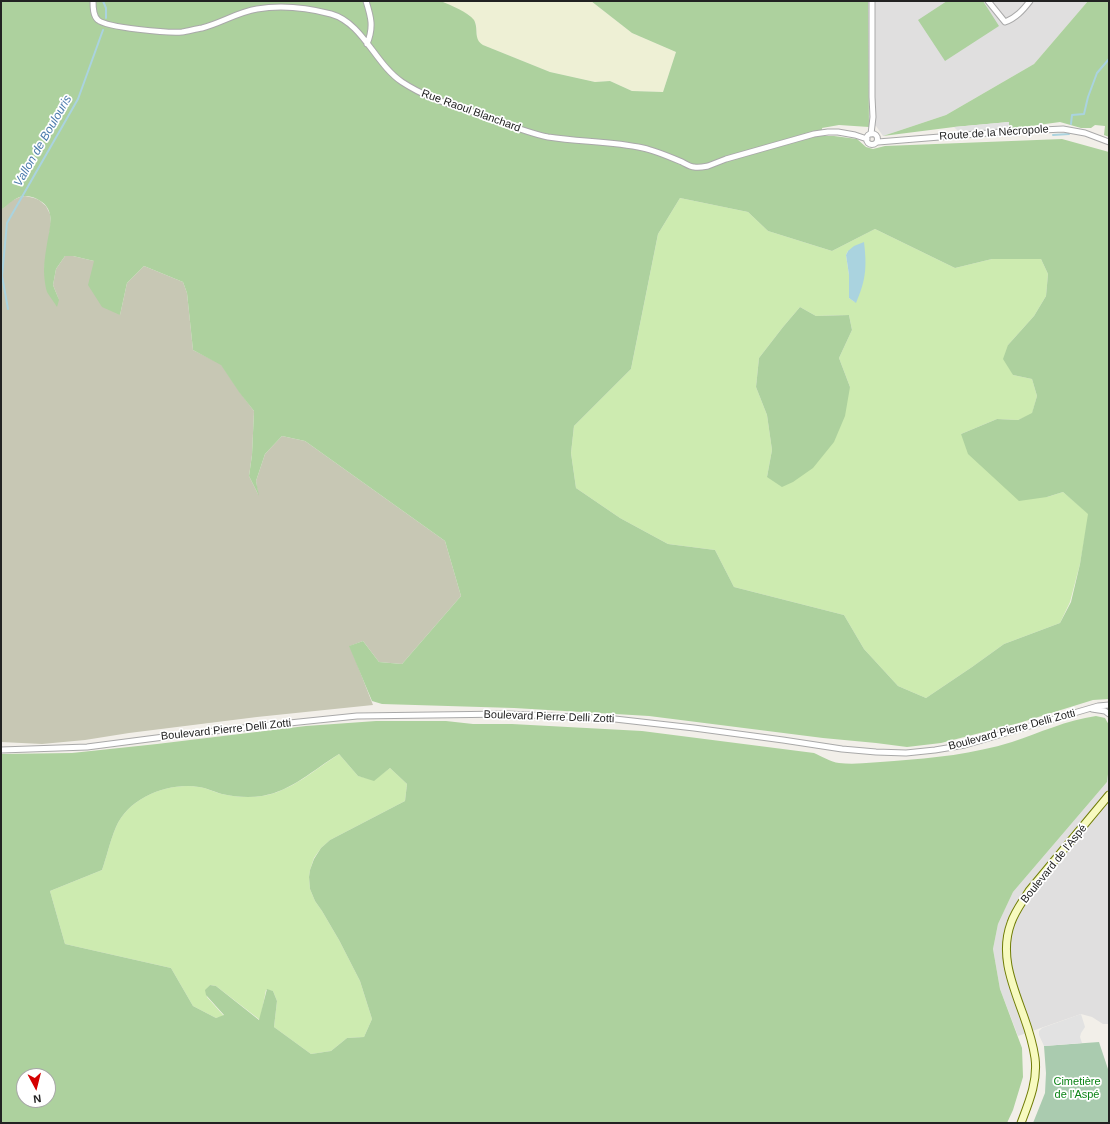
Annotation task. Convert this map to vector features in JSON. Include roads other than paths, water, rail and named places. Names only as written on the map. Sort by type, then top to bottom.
[{"type":"main road","name":"Boulevard de l'Aspé","points":[[1021,1123],[1034,1084],[1035,1059],[1032,1039],[1008,972],[1006,954],[1007,936],[1011,922],[1020,904],[1029,891],[1109,795]]},
{"type":"street","name":"Rue Raoul Blanchard","points":[[93,1],[94,15],[100,22],[162,32],[182,32],[203,27],[255,9],[273,7],[304,9],[332,14],[349,23],[385,67],[418,93],[528,132],[549,137],[644,148],[663,154],[693,167],[700,168],[708,166],[814,134],[838,132],[855,135],[866,139]]},
{"type":"street","points":[[366,1],[372,20],[367,44]]},
{"type":"street","points":[[871,134],[878,138],[878,142],[875,145],[867,143],[866,139],[871,134],[873,117],[872,1]]},
{"type":"street","points":[[988,1],[1005,22],[1012,20],[1023,11],[1030,1]]},
{"type":"street","name":"Route de la Nécropole","points":[[878,142],[994,132],[1063,129],[1085,133],[1109,142]]},
{"type":"street","name":"Boulevard Pierre Delli Zotti","points":[[1,750],[87,747],[187,734],[357,716],[508,714],[615,719],[694,728],[842,749],[906,753],[966,745],[1098,706],[1109,705]]},
{"type":"street","points":[[1091,709],[1105,711],[1109,714]]},
{"type":"water","points":[[864,242],[865,273],[856,303],[849,298],[849,275],[846,255],[854,246]]},
{"type":"waterway","name":"Vallon de Boulouris","points":[[103,1],[106,8],[106,18]]},
{"type":"waterway","name":"Vallon de Boulouris","points":[[8,309],[2,276],[7,223],[78,99],[103,30]]},
{"type":"waterway","points":[[1071,124],[1072,115],[1084,114],[1088,97],[1097,73],[1109,59]]},
{"type":"waterway","points":[[1053,135],[1069,134]]},
{"type":"park label","name":"Cimetière de l'Aspé","points":[[1077,1088]]}]
